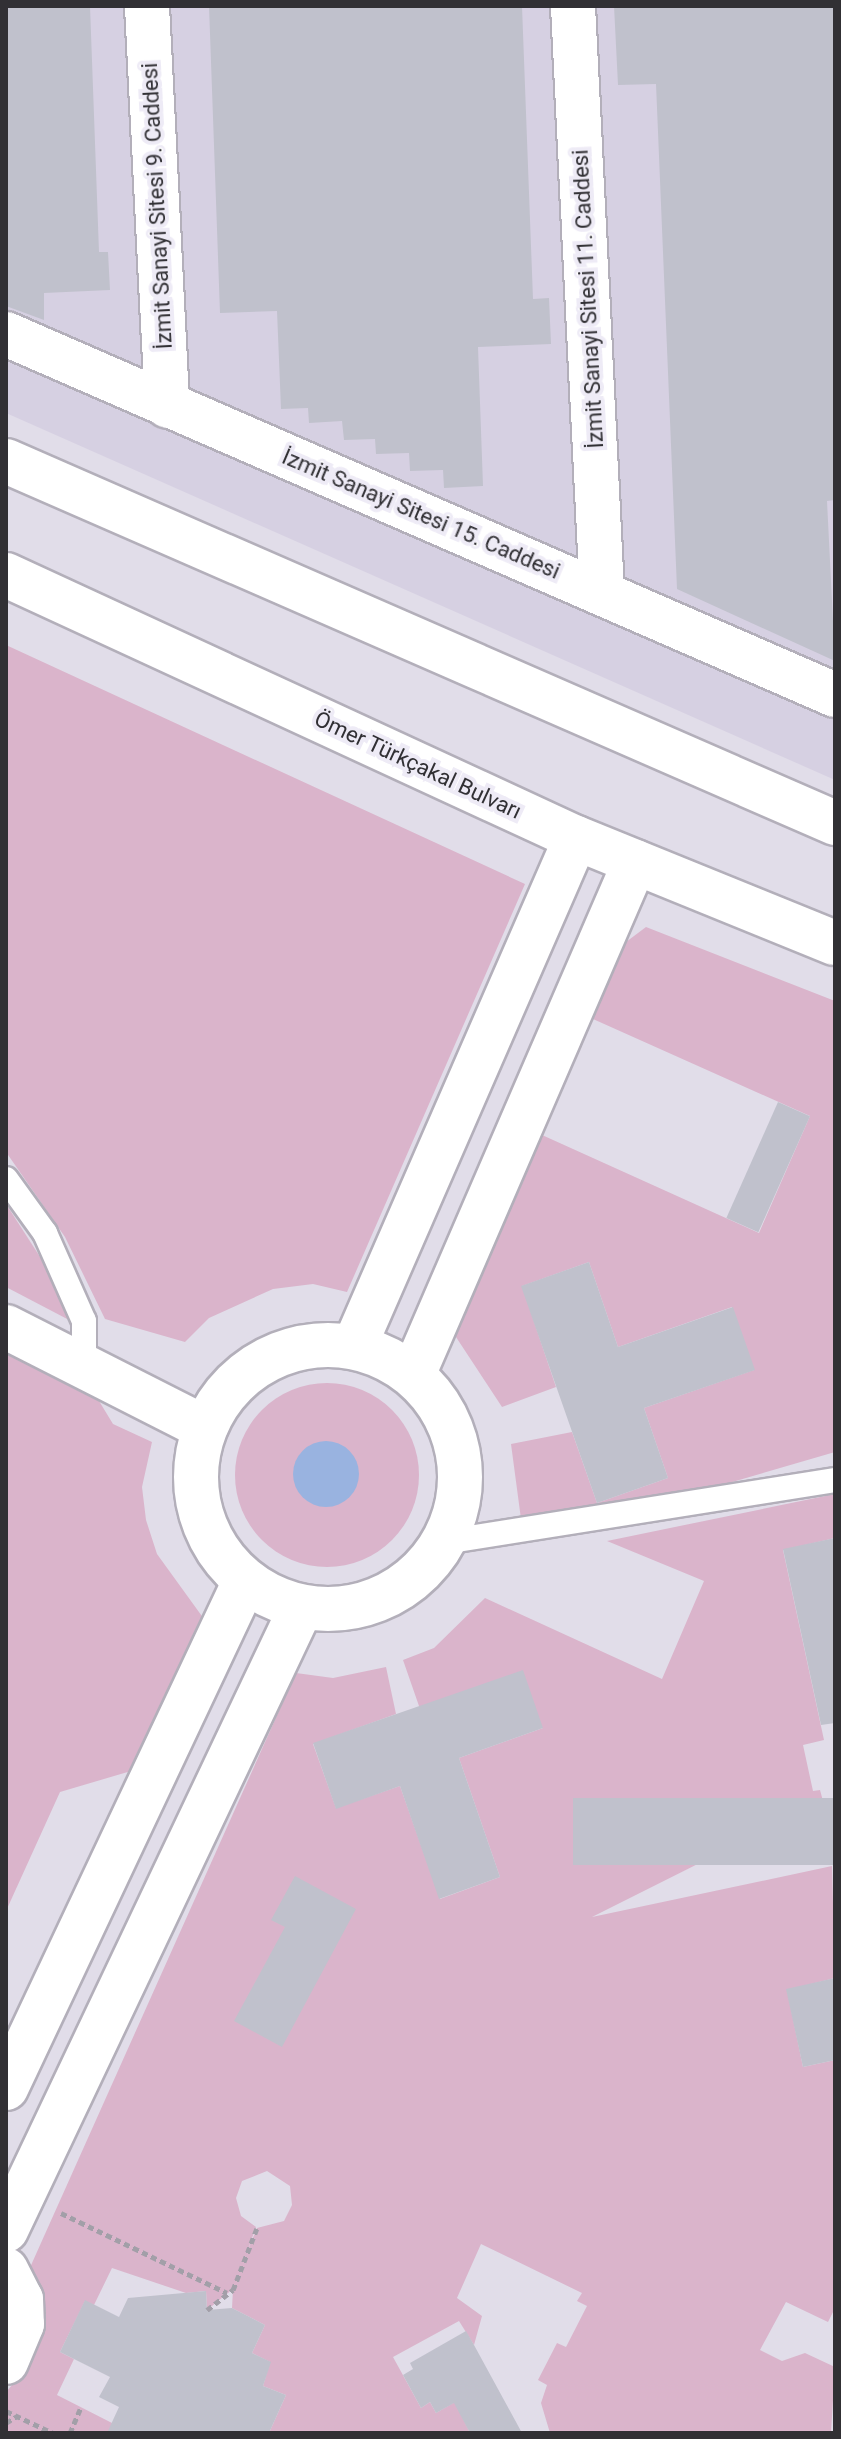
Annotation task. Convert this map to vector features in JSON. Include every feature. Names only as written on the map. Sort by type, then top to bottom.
[{"type":"street","name":"İzmit Sanayi Sitesi 9. Caddesi","points":[[147,6],[167,405]]},
{"type":"street","name":"İzmit Sanayi Sitesi 11. Caddesi","points":[[573,6],[602,592]]},
{"type":"street","name":"İzmit Sanayi Sitesi 15. Caddesi","points":[[6,334],[835,695]]},
{"type":"street","points":[[6,461],[835,823]]},
{"type":"street","name":"Ömer Türkçakal Bulvarı","points":[[6,575],[576,838],[835,943]]},
{"type":"street","points":[[354,1347],[576,838]]},
{"type":"street","points":[[413,1375],[635,862]]},
{"type":"street","points":[[6,1327],[205,1428]]},
{"type":"street","points":[[317,1344],[354,1347],[413,1375],[443,1410],[459,1453],[459,1499],[444,1542],[418,1576],[383,1599],[343,1609],[301,1608],[245,1581],[205,1527],[197,1461],[205,1428],[223,1396],[271,1359],[317,1344]]},
{"type":"street","points":[[6,2088],[245,1581]]},
{"type":"street","points":[[6,2230],[301,1608]]},
{"type":"street","points":[[6,2270],[21,2299],[22,2324],[6,2362]]},
{"type":"lane","points":[[6,1179],[45,1233],[84,1321],[84,1367]]},
{"type":"lane","points":[[444,1542],[835,1480]]},
{"type":"path","points":[[51,2221],[62,2197]]},
{"type":"path","points":[[56,2211],[227,2293]]},
{"type":"path","points":[[207,2310],[227,2293],[257,2228]]},
{"type":"path","points":[[70,2433],[81,2407]]},
{"type":"path","points":[[6,2411],[53,2433]]},
{"type":"path","points":[[6,2423],[17,2416]]},
{"type":"shaded area","points":[[6,6],[835,6],[835,780],[6,413]]},
{"type":"shaded area","points":[[6,645],[525,884],[347,1292],[313,1284],[273,1289],[209,1318],[185,1342],[105,1319],[65,1237],[6,1152]]},
{"type":"shaded area","points":[[646,927],[835,1001],[835,1452],[602,1520],[521,1519],[511,1444],[572,1432],[597,1503],[668,1478],[644,1408],[754,1370],[732,1307],[618,1347],[589,1262],[522,1286],[556,1387],[502,1407],[454,1334],[542,1135],[759,1233],[810,1116],[593,1019],[622,945]]},
{"type":"shaded area","points":[[6,1204],[53,1277],[71,1321],[6,1287]]},
{"type":"shaded area","points":[[6,1350],[96,1396],[113,1424],[152,1442],[142,1487],[146,1520],[157,1554],[204,1619],[131,1771],[60,1792],[6,1911]]},
{"type":"shaded area","points":[[327,1383],[345,1384],[362,1390],[392,1410],[412,1440],[418,1457],[418,1493],[412,1510],[392,1540],[362,1560],[345,1566],[327,1567],[309,1566],[292,1560],[262,1540],[242,1510],[236,1493],[235,1475],[236,1457],[242,1440],[262,1410],[292,1390],[309,1384]]},
{"type":"shaded area","points":[[835,1494],[835,1538],[783,1550],[824,1740],[803,1745],[813,1791],[820,1790],[823,1801],[592,1917],[832,1866],[835,1978],[787,1990],[803,2067],[835,2060],[835,2308],[828,2322],[786,2302],[760,2350],[782,2361],[805,2353],[835,2367],[831,2433],[550,2433],[541,2403],[547,2385],[538,2380],[557,2343],[566,2347],[587,2306],[577,2301],[582,2293],[481,2244],[457,2298],[482,2316],[474,2345],[459,2321],[393,2357],[421,2408],[430,2402],[436,2413],[455,2402],[470,2433],[269,2433],[286,2395],[263,2386],[270,2362],[252,2353],[265,2325],[232,2308],[233,2289],[207,2310],[206,2291],[186,2293],[112,2268],[94,2305],[85,2301],[60,2352],[74,2359],[57,2395],[112,2423],[111,2433],[6,2433],[6,2392],[32,2362],[37,2341],[28,2272],[296,1673],[333,1678],[386,1667],[396,1714],[313,1744],[336,1808],[400,1786],[440,1899],[500,1877],[459,1758],[543,1728],[419,1706],[403,1660],[434,1648],[485,1598],[662,1679],[704,1581],[607,1541]],"holes":[[[267,2171],[290,2186],[292,2205],[284,2221],[257,2228],[247,2252],[256,2227],[241,2216],[236,2198],[242,2181]]]},
{"type":"water","points":[[326,1441],[339,1444],[349,1451],[356,1461],[359,1474],[356,1487],[349,1497],[339,1504],[326,1507],[313,1504],[303,1497],[296,1487],[293,1474],[296,1461],[303,1451],[313,1444]]},
{"type":"building","points":[[6,6],[90,6],[99,252],[108,252],[110,290],[44,293],[44,320],[6,306]]},
{"type":"building","points":[[209,6],[522,6],[533,299],[549,298],[551,344],[478,347],[483,486],[444,488],[443,470],[410,471],[409,453],[376,454],[375,439],[344,440],[342,421],[309,423],[308,408],[281,409],[277,311],[220,313]]},
{"type":"building","points":[[614,6],[835,6],[835,500],[827,501],[835,661],[677,589],[656,84],[618,85]]},
{"type":"building","points":[[778,1102],[810,1116],[758,1232],[726,1218]]},
{"type":"building","points":[[589,1262],[618,1347],[733,1307],[755,1370],[644,1408],[668,1478],[597,1503],[521,1286]]},
{"type":"building","points":[[835,1538],[835,1723],[821,1725],[783,1549]]},
{"type":"building","points":[[523,1670],[543,1728],[459,1758],[500,1877],[439,1899],[400,1786],[336,1809],[313,1743]]},
{"type":"building","points":[[573,1798],[835,1798],[835,1865],[573,1865]]},
{"type":"building","points":[[295,1876],[356,1909],[282,2047],[234,2021],[285,1927],[271,1920]]},
{"type":"building","points":[[835,1978],[835,2060],[803,2067],[786,1989]]},
{"type":"building","points":[[206,2291],[207,2310],[232,2308],[265,2325],[252,2353],[271,2362],[263,2386],[286,2395],[269,2433],[107,2433],[119,2407],[99,2397],[110,2377],[60,2352],[85,2300],[119,2317],[128,2298]]},
{"type":"building","points":[[466,2331],[522,2433],[470,2433],[454,2403],[436,2413],[430,2402],[421,2408],[403,2375],[413,2369],[410,2363]]}]
